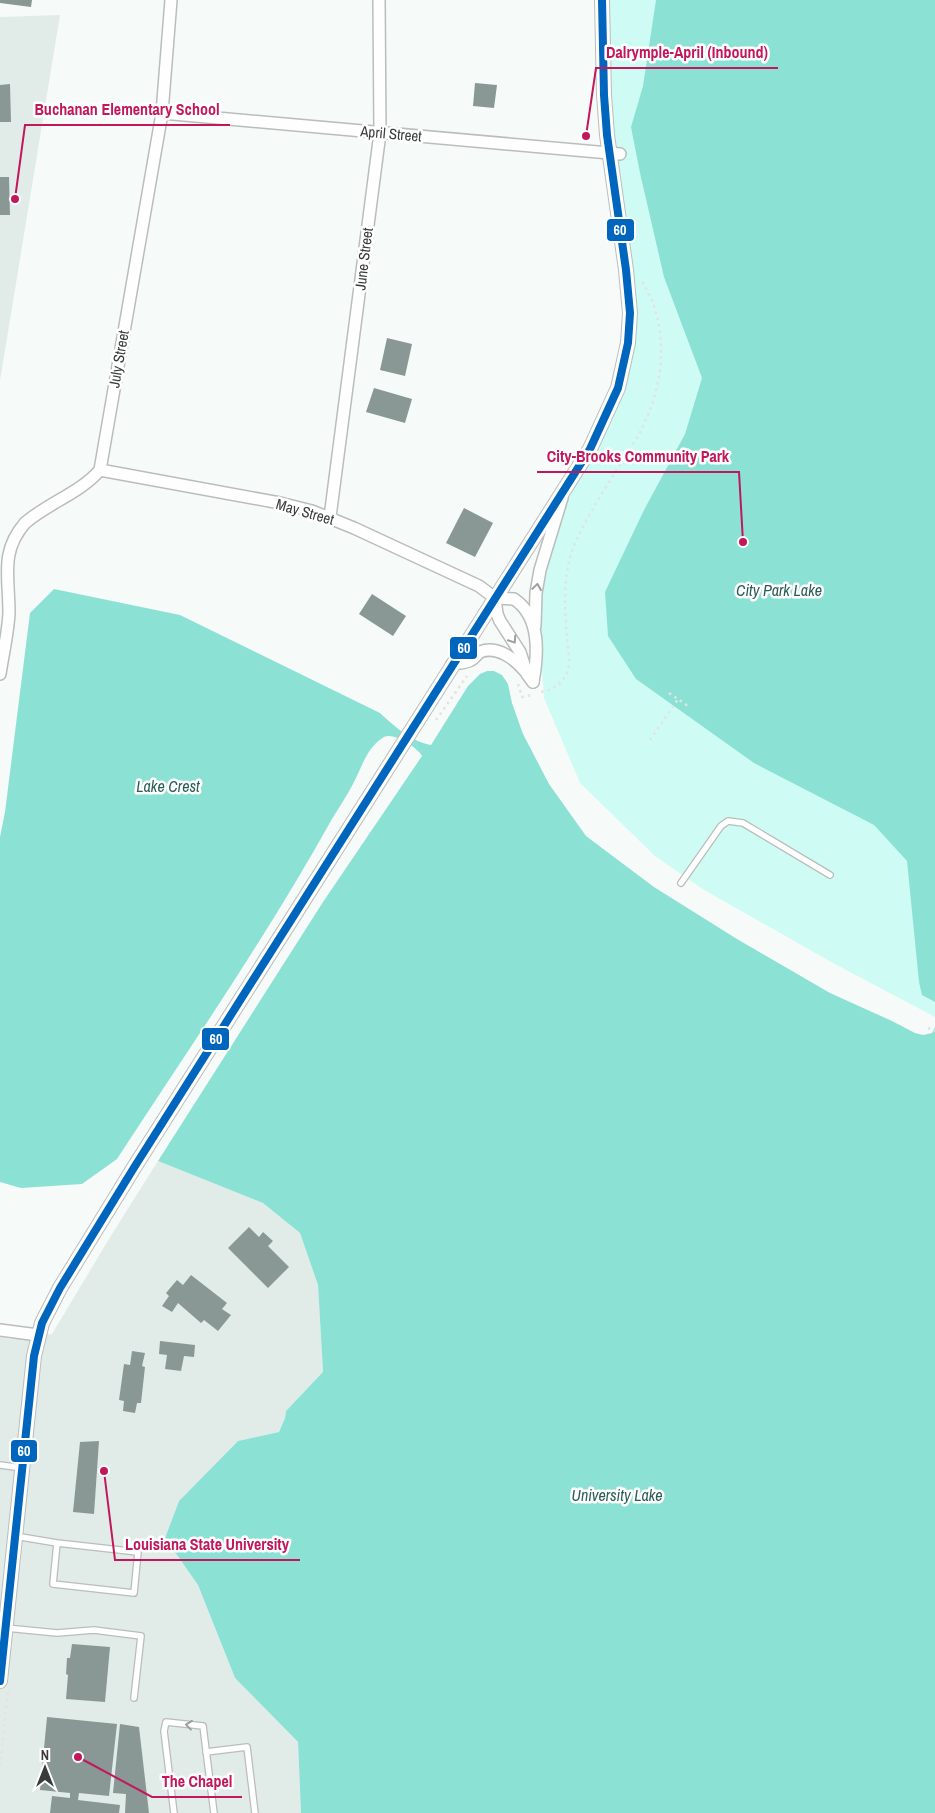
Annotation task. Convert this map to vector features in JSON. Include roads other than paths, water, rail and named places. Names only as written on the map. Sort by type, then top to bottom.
[{"type":"street","name":"July Street","points":[[100,470],[162,114],[171,0]]},
{"type":"street","name":"June Street","points":[[330,517],[380,133],[379,0]]},
{"type":"street","points":[[4,1684],[1,1662],[34,1356],[42,1323],[73,1264],[590,449],[618,388],[628,343],[630,313],[615,154],[604,95],[602,0]]},
{"type":"street","name":"April Street","points":[[162,114],[615,154]]},
{"type":"street","points":[[0,674],[9,612],[4,567],[6,547],[10,539],[26,522],[86,483],[100,470]]},
{"type":"street","name":"May Street","points":[[100,470],[280,503],[330,517],[479,586],[495,598],[514,599],[520,603],[530,618],[534,635],[537,659],[533,682],[527,674]]},
{"type":"street","points":[[534,635],[536,593],[540,570],[564,491]]},
{"type":"street","points":[[495,598],[497,614],[520,652],[527,674]]},
{"type":"street","points":[[452,664],[470,661],[478,654],[488,650],[510,656],[527,674]]},
{"type":"street","points":[[0,1330],[38,1335]]},
{"type":"lane","points":[[681,883],[721,826],[732,820],[748,825],[830,875]]},
{"type":"lane","points":[[0,1465],[22,1468]]},
{"type":"lane","points":[[15,1536],[57,1543],[138,1552],[134,1592],[53,1584],[57,1543]]},
{"type":"lane","points":[[6,1628],[57,1633],[94,1630],[141,1636],[134,1698]]},
{"type":"lane","points":[[174,1813],[164,1731],[166,1722],[203,1726],[214,1813]]},
{"type":"lane","points":[[206,1752],[247,1747],[255,1813]]},
{"type":"water","name":"City Park Lake","points":[[656,0],[935,0],[935,1002],[922,995],[919,982],[907,861],[874,825],[754,763],[636,679],[608,636],[605,592],[644,510],[685,434],[702,378],[664,277],[631,127],[643,86]]},
{"type":"water","name":"University Lake","points":[[54,589],[180,615],[380,713],[410,737],[431,745],[468,686],[480,674],[494,671],[502,675],[508,684],[512,703],[523,734],[549,784],[586,836],[654,887],[737,939],[830,993],[915,1033],[923,1035],[932,1033],[935,1027],[935,1813],[301,1813],[298,1742],[235,1678],[198,1585],[165,1538],[179,1501],[238,1441],[279,1432],[286,1411],[323,1372],[318,1285],[300,1233],[263,1203],[158,1161],[323,902],[422,756],[411,745],[394,737],[384,737],[373,746],[348,793],[281,906],[228,991],[117,1159],[82,1184],[21,1188],[0,1182],[0,837],[5,812],[30,613]]},
{"type":"place","name":"Dalrymple-April (Inbound)","points":[[586,136]]},
{"type":"place","name":"Buchanan Elementary School","points":[[15,199]]},
{"type":"place","name":"City-Brooks Community Park","points":[[743,542]]},
{"type":"place","name":"Louisiana State University","points":[[104,1471]]},
{"type":"place","name":"The Chapel","points":[[78,1757]]},
{"type":"water label","name":"Lake Crest","points":[[168,786]]}]
